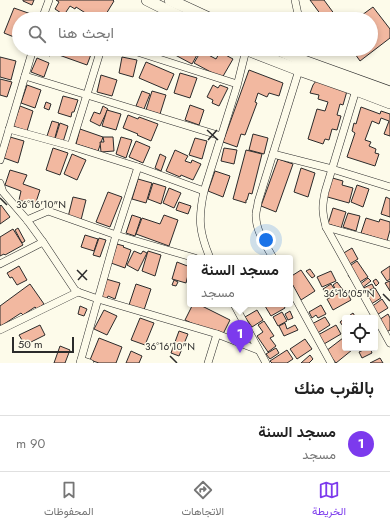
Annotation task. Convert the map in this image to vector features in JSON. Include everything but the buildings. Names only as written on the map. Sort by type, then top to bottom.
[{"type":"main road","points":[[147,0],[171,12]]},
{"type":"main road","points":[[170,0],[195,12]]},
{"type":"main road","points":[[281,56],[301,60],[390,92]]},
{"type":"main road","points":[[301,60],[356,90],[390,103]]},
{"type":"street","points":[[45,12],[49,0]]},
{"type":"street","points":[[295,0],[298,12]]},
{"type":"street","points":[[0,160],[31,56]]},
{"type":"street","points":[[71,146],[99,56]]},
{"type":"street","points":[[150,56],[237,84]]},
{"type":"street","points":[[209,255],[201,231],[201,203],[244,56]]},
{"type":"street","points":[[271,255],[257,225],[256,215],[258,202],[301,60]]},
{"type":"street","points":[[25,76],[221,136]]},
{"type":"street","points":[[356,90],[325,192],[323,215],[326,227],[390,343]]},
{"type":"street","points":[[8,129],[71,146],[138,167],[204,191]]},
{"type":"street","points":[[273,154],[390,187]]},
{"type":"street","points":[[90,363],[81,362],[116,235],[138,167]]},
{"type":"street","points":[[0,183],[2,193],[43,242],[75,290],[78,292],[217,334],[258,350]]},
{"type":"street","points":[[26,220],[48,211],[116,235],[187,256]]},
{"type":"street","points":[[326,227],[390,245]]},
{"type":"street","points":[[0,264],[43,242]]},
{"type":"street","points":[[0,330],[78,292]]},
{"type":"street","points":[[293,293],[331,363]]},
{"type":"street","points":[[236,307],[266,363]]},
{"type":"street","points":[[208,363],[217,334]]},
{"type":"place","name":"مسجد السنة","points":[[240,353]]}]
